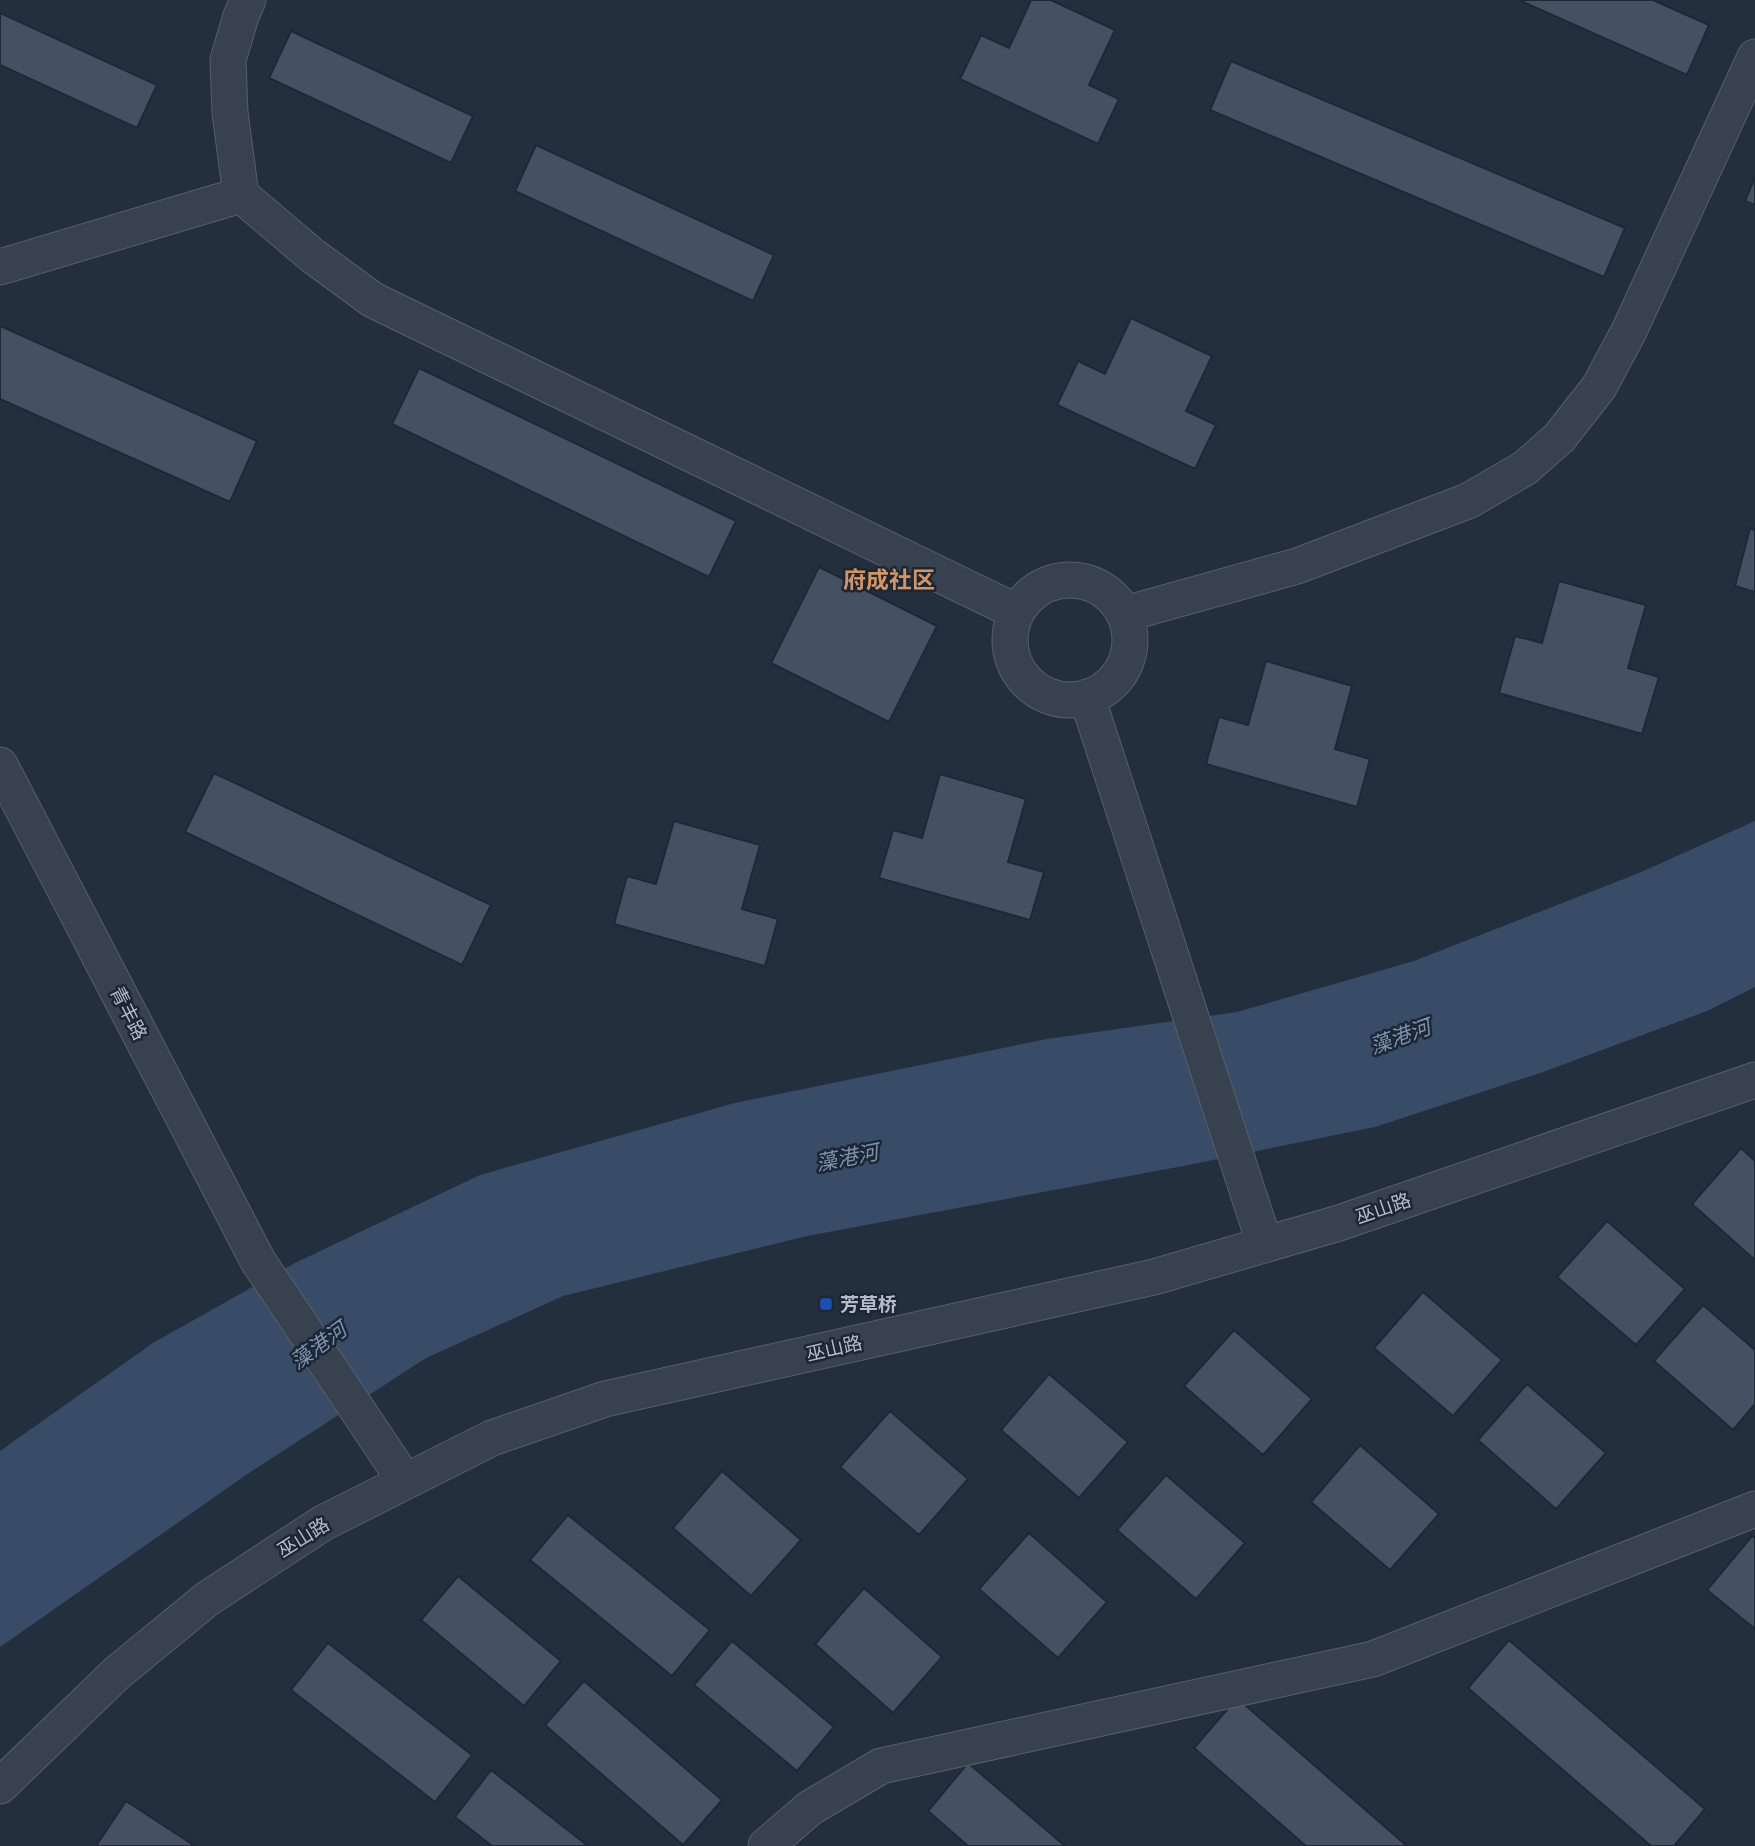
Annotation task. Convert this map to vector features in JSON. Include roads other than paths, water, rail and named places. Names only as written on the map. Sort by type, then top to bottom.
[{"type":"street","points":[[248,0],[240,16],[228,60],[230,113],[241,195],[313,256],[373,300],[1017,612]]},
{"type":"street","points":[[1125,614],[1297,566],[1468,501],[1525,468],[1559,438],[1599,387],[1629,331],[1755,57]]},
{"type":"street","points":[[0,267],[241,195]]},
{"type":"street","points":[[1067,580],[1090,583],[1111,595],[1125,614],[1130,635],[1128,655],[1120,673],[1106,688],[1087,697],[1061,699],[1037,690],[1019,672],[1010,647],[1012,622],[1025,599],[1044,585],[1067,580]]},
{"type":"street","points":[[1087,697],[1265,1245]]},
{"type":"street","name":"青丰路","points":[[0,765],[258,1261],[405,1482]]},
{"type":"street","name":"巫山路","points":[[0,1786],[117,1673],[207,1600],[323,1523],[492,1438],[605,1399],[1154,1277],[1339,1223],[1755,1080]]},
{"type":"street","points":[[766,1846],[810,1808],[881,1766],[1373,1659],[1755,1509]]},
{"type":"water","name":"藻港河","points":[[1755,821],[1755,987],[1707,1011],[1543,1072],[1375,1127],[1183,1166],[807,1236],[563,1296],[426,1358],[246,1475],[0,1647],[0,1451],[153,1343],[295,1263],[480,1175],[735,1103],[1047,1039],[1237,1012],[1414,961],[1639,873]]},
{"type":"place","name":"芳草桥","points":[[826,1304]]},
{"type":"district","name":"府成社区","points":[[889,579]]}]
